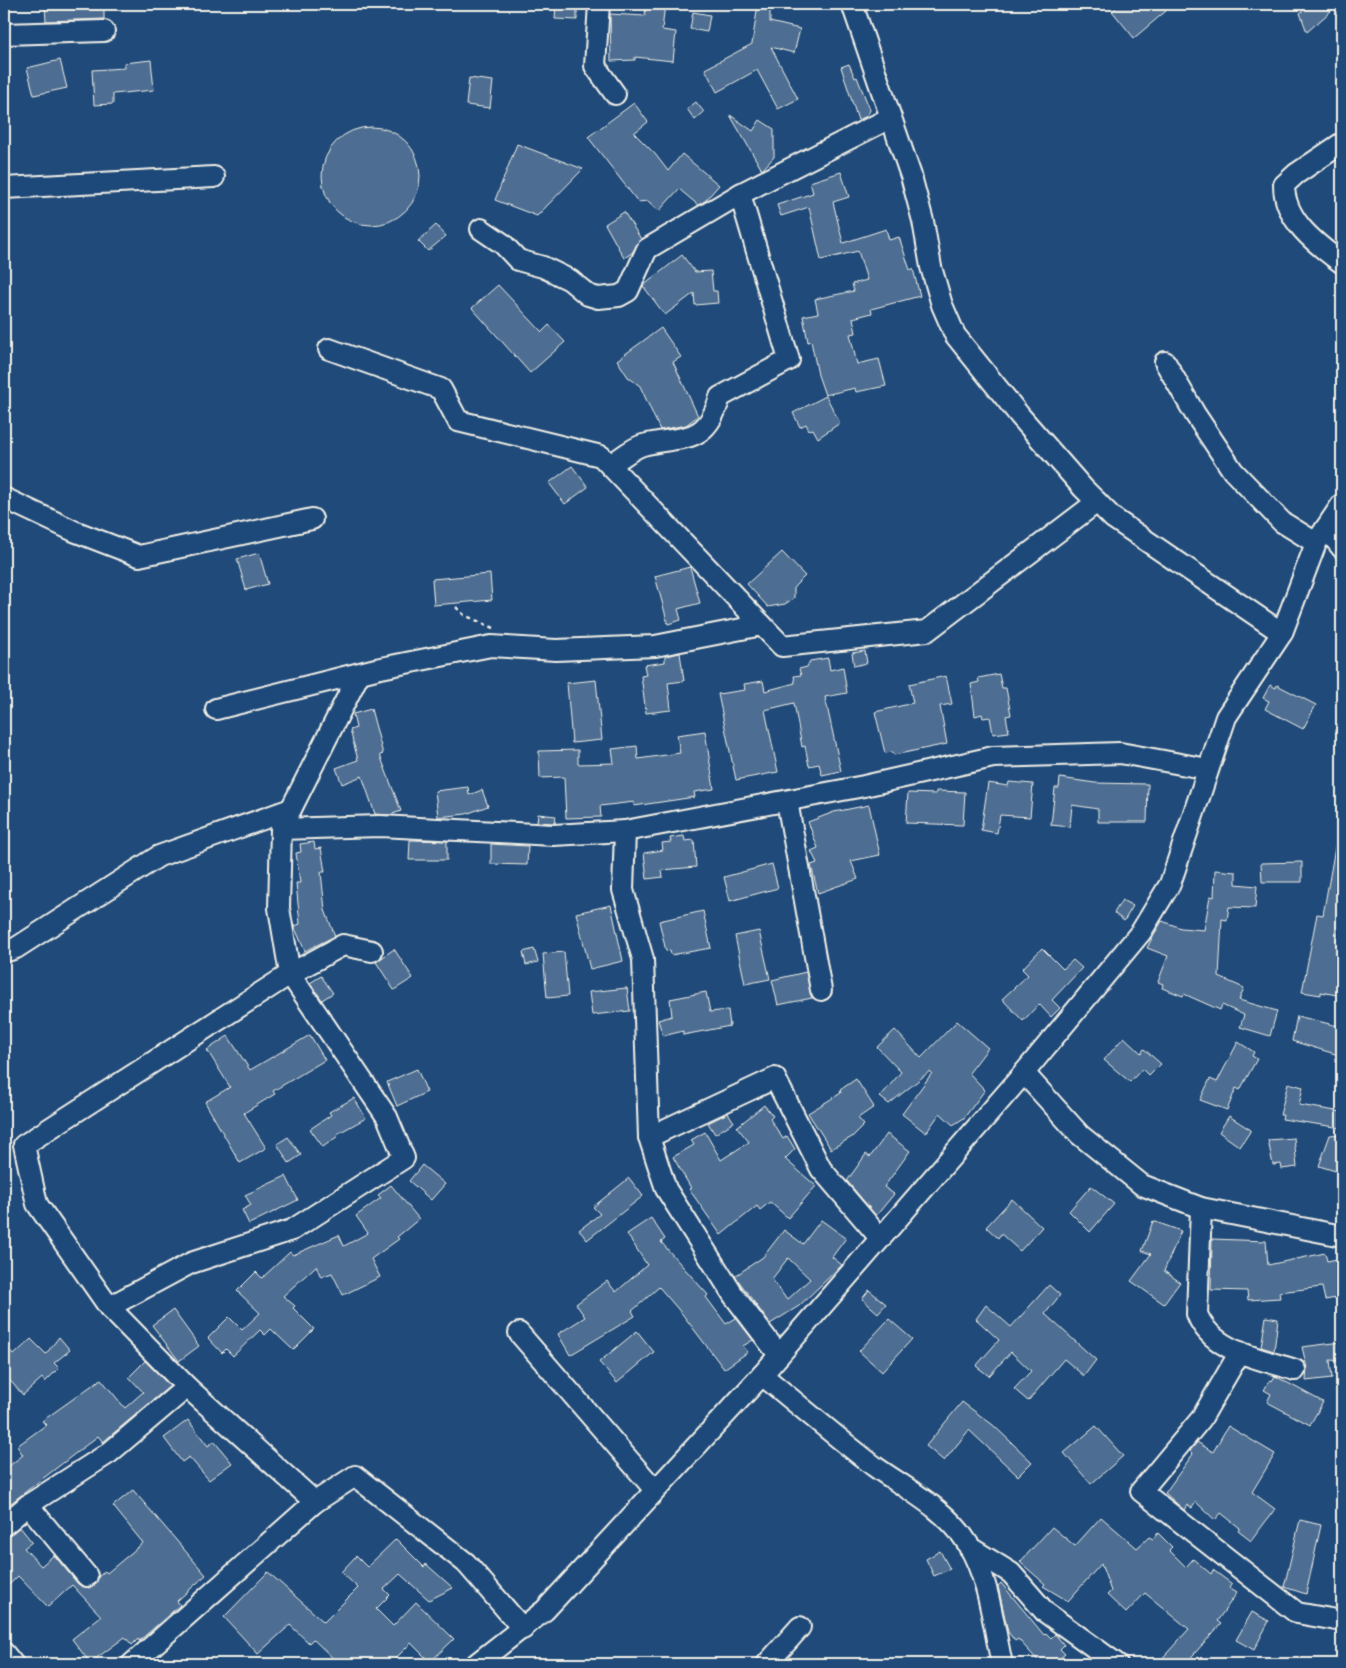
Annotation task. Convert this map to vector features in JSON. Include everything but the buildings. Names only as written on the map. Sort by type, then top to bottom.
[{"type":"street","points":[[599,4],[595,66],[615,94]]},
{"type":"street","points":[[852,4],[910,176],[942,305],[955,335],[1020,416],[1113,518],[1282,633]]},
{"type":"street","points":[[4,34],[104,31]]},
{"type":"street","points":[[481,229],[503,244],[518,260],[543,267],[570,280],[588,295],[608,298],[628,291],[647,249],[740,194],[890,118]]},
{"type":"street","points":[[1342,144],[1296,174],[1284,185],[1284,200],[1300,227],[1342,263]]},
{"type":"street","points":[[4,188],[214,177]]},
{"type":"street","points":[[610,465],[641,445],[692,437],[714,416],[720,397],[789,360],[740,194]]},
{"type":"street","points":[[328,349],[441,389],[458,421],[601,456],[782,646],[928,631],[1097,502]]},
{"type":"street","points":[[1165,362],[1195,414],[1233,471],[1282,522],[1321,535],[1342,548]]},
{"type":"street","points":[[4,498],[74,531],[139,556],[312,519]]},
{"type":"street","points":[[476,1664],[523,1629],[563,1591],[762,1375],[1024,1074],[1141,932],[1170,884],[1226,717],[1282,633],[1321,535],[1342,504]]},
{"type":"street","points":[[216,709],[359,674],[491,646],[556,650],[654,646],[762,625]]},
{"type":"street","points":[[109,1307],[192,1263],[292,1230],[404,1158],[387,1117],[290,974],[279,908],[281,829],[359,674]]},
{"type":"street","points":[[281,829],[380,826],[553,835],[625,831],[864,786],[993,757],[1120,753],[1208,769]]},
{"type":"street","points":[[787,801],[821,990]]},
{"type":"street","points":[[4,952],[16,948],[159,856],[291,809]]},
{"type":"street","points":[[625,831],[623,890],[643,959],[649,1137],[666,1189],[734,1296],[780,1354]]},
{"type":"street","points":[[316,1502],[187,1387],[109,1307],[37,1204],[24,1145],[290,974],[343,945],[372,951]]},
{"type":"street","points":[[1024,1074],[1080,1135],[1142,1185],[1201,1208],[1342,1236]]},
{"type":"street","points":[[649,1137],[775,1078],[821,1169],[880,1238]]},
{"type":"street","points":[[1201,1208],[1196,1314],[1201,1325],[1211,1337],[1240,1352],[1295,1370]]},
{"type":"street","points":[[519,1333],[656,1490]]},
{"type":"street","points":[[1240,1352],[1201,1419],[1141,1491],[1296,1613],[1342,1621]]},
{"type":"street","points":[[762,1375],[874,1466],[937,1511],[955,1527],[969,1547],[983,1577],[1002,1664]]},
{"type":"street","points":[[4,1525],[28,1505],[109,1453],[187,1387]]},
{"type":"street","points":[[132,1664],[316,1502],[355,1476],[466,1563],[523,1629]]},
{"type":"street","points":[[28,1505],[87,1576]]},
{"type":"street","points":[[969,1547],[1010,1574],[1045,1612],[1117,1664]]},
{"type":"street","points":[[767,1664],[800,1627]]},
{"type":"street","points":[[4,1653],[13,1664]]}]
